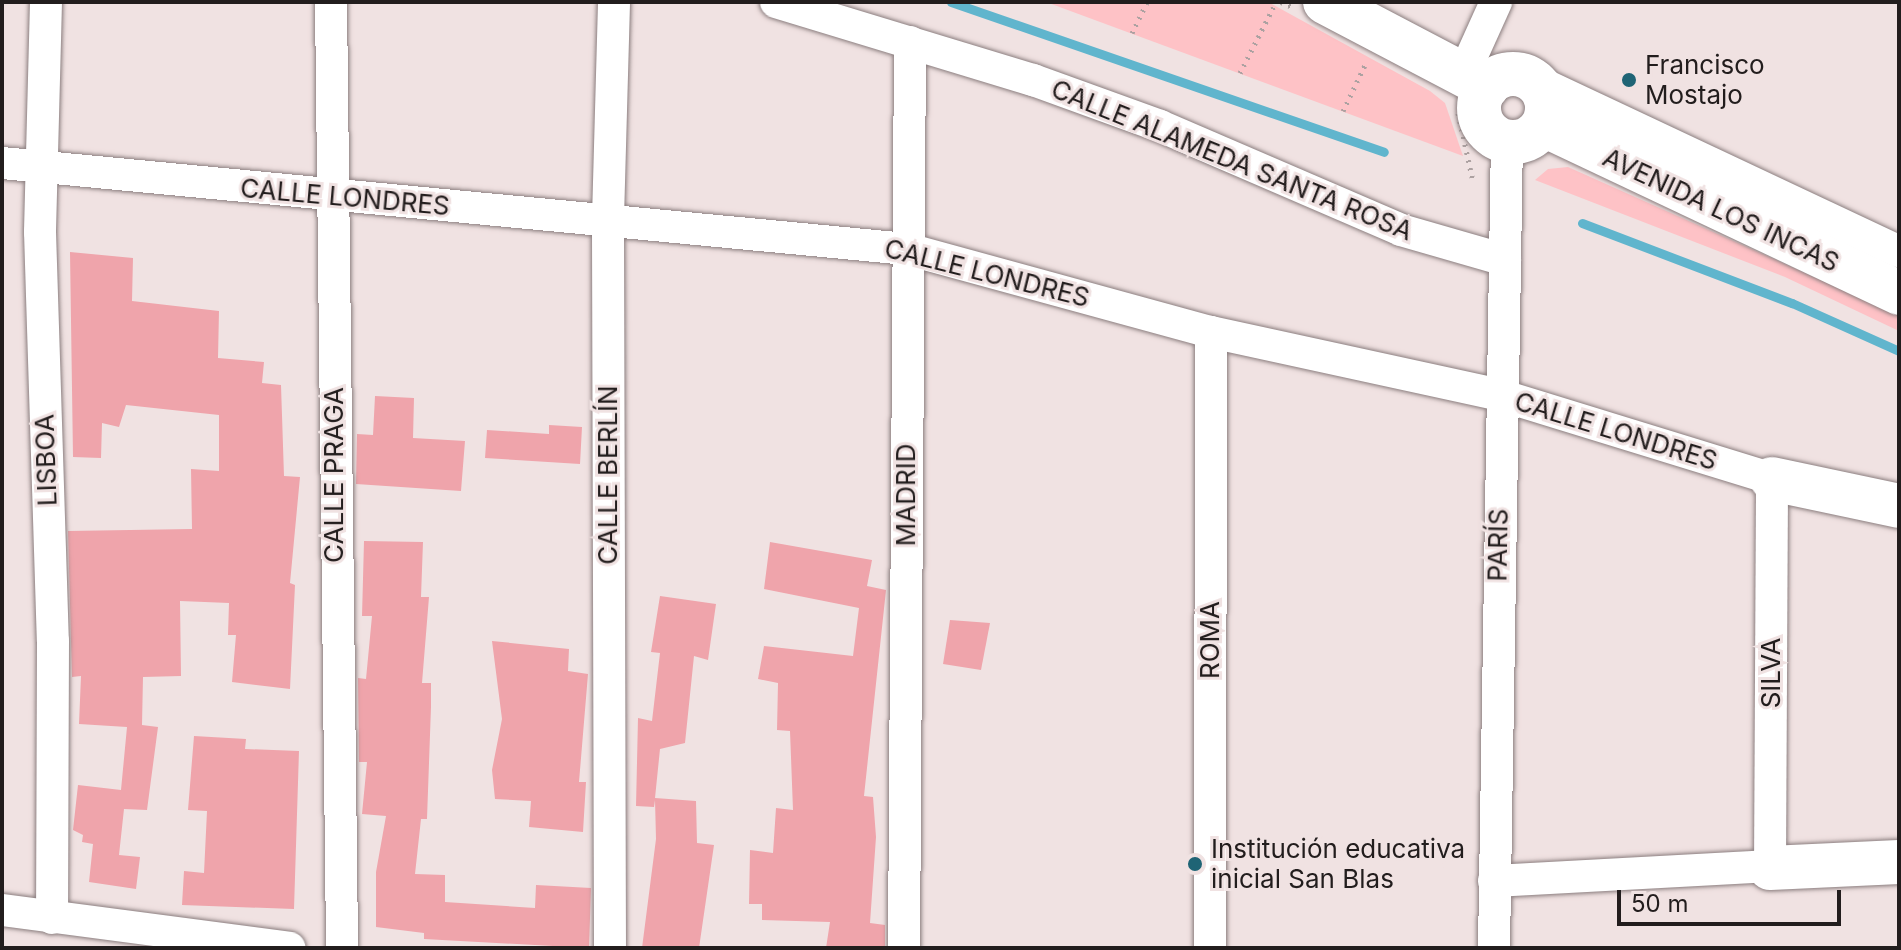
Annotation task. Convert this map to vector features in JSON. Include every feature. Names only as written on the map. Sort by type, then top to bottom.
[{"type":"main road","points":[[1325,2],[1475,80],[1506,75],[1530,78],[1545,94],[1525,134],[1480,120],[1475,80]]},
{"type":"main road","name":"AVENIDA LOS INCAS","points":[[1525,134],[1899,293]]},
{"type":"main road","points":[[1772,479],[1899,506]]},
{"type":"main road","points":[[1770,868],[1899,862]]},
{"type":"street","name":"LISBOA","points":[[46,2],[43,168],[52,918]]},
{"type":"street","name":"CALLE PRAGA","points":[[331,2],[342,948]]},
{"type":"street","name":"CALLE BERLÍN","points":[[610,948],[608,218],[614,2]]},
{"type":"street","name":"CALLE ALAMEDA SANTA ROSA","points":[[776,2],[910,42],[1160,126],[1401,230],[1505,260]]},
{"type":"street","points":[[1475,80],[1496,2]]},
{"type":"street","name":"MADRID","points":[[904,948],[910,42]]},
{"type":"street","points":[[1530,78],[1899,252]]},
{"type":"street","name":"PARÍS","points":[[1494,948],[1500,395],[1505,260],[1525,134]]},
{"type":"street","name":"CALLE LONDRES","points":[[2,163],[332,197],[608,218],[907,249],[1211,332],[1500,395],[1899,520]]},
{"type":"street","name":"ROMA","points":[[1210,948],[1211,332]]},
{"type":"street","name":"SILVA","points":[[1770,868],[1772,479]]},
{"type":"street","points":[[1494,881],[1770,868],[1899,845]]},
{"type":"street","points":[[2,910],[290,948]]},
{"type":"path","points":[[1132,33],[1147,2]]},
{"type":"path","points":[[1240,73],[1276,2]]},
{"type":"path","points":[[1343,111],[1370,55]]},
{"type":"shaded area","points":[[1046,2],[1268,2],[1430,91],[1445,103],[1463,156]]},
{"type":"shaded area","points":[[1568,167],[1899,315],[1899,331],[1785,277],[1535,180],[1548,169]]},
{"type":"building","points":[[70,252],[133,258],[132,301],[219,311],[218,358],[264,362],[262,383],[281,385],[284,476],[300,477],[290,583],[295,585],[290,689],[232,682],[236,635],[228,635],[229,603],[180,601],[181,676],[143,677],[142,725],[158,727],[147,810],[124,809],[119,855],[140,857],[136,889],[89,882],[93,844],[82,842],[83,835],[73,830],[78,785],[121,790],[127,727],[79,724],[81,676],[72,677],[68,531],[192,529],[191,469],[219,471],[219,415],[126,405],[119,427],[102,423],[101,458],[73,457]]},
{"type":"building","points":[[375,396],[414,398],[413,438],[465,441],[461,491],[356,484],[357,434],[373,435]]},
{"type":"building","points":[[549,425],[582,427],[580,464],[485,458],[487,430],[549,434]]},
{"type":"building","points":[[364,541],[423,542],[421,597],[429,597],[422,683],[431,683],[431,707],[427,819],[421,819],[415,874],[445,875],[445,902],[535,908],[536,885],[591,888],[589,948],[424,939],[424,933],[376,927],[376,872],[386,816],[362,814],[367,762],[359,762],[358,678],[366,679],[372,616],[362,616]]},
{"type":"building","points":[[770,542],[872,560],[867,586],[886,590],[864,796],[873,797],[876,837],[870,923],[885,925],[885,948],[826,948],[830,922],[762,920],[762,904],[749,904],[750,850],[773,853],[776,808],[793,810],[790,731],[777,730],[778,683],[758,679],[764,646],[853,656],[859,608],[764,589]]},
{"type":"building","points":[[660,596],[716,604],[708,660],[694,656],[685,743],[660,749],[655,798],[696,801],[697,843],[714,845],[699,948],[642,948],[656,839],[655,800],[654,807],[636,806],[638,718],[652,721],[660,653],[651,652]]},
{"type":"building","points":[[950,620],[990,623],[981,670],[943,664]]},
{"type":"building","points":[[492,641],[569,649],[568,671],[588,674],[579,782],[586,782],[583,832],[529,827],[531,801],[495,799],[492,770],[502,719]]},
{"type":"building","points":[[194,736],[246,739],[245,749],[299,751],[294,909],[182,905],[184,871],[204,873],[207,811],[188,810]]},
{"type":"waterway","points":[[951,2],[1384,152]]},
{"type":"waterway","points":[[1582,223],[1792,303],[1899,351]]},
{"type":"place","name":"Francisco Mostajo","points":[[1629,80]]},
{"type":"place","name":"Institución educativa inicial San Blas","points":[[1195,864]]}]
